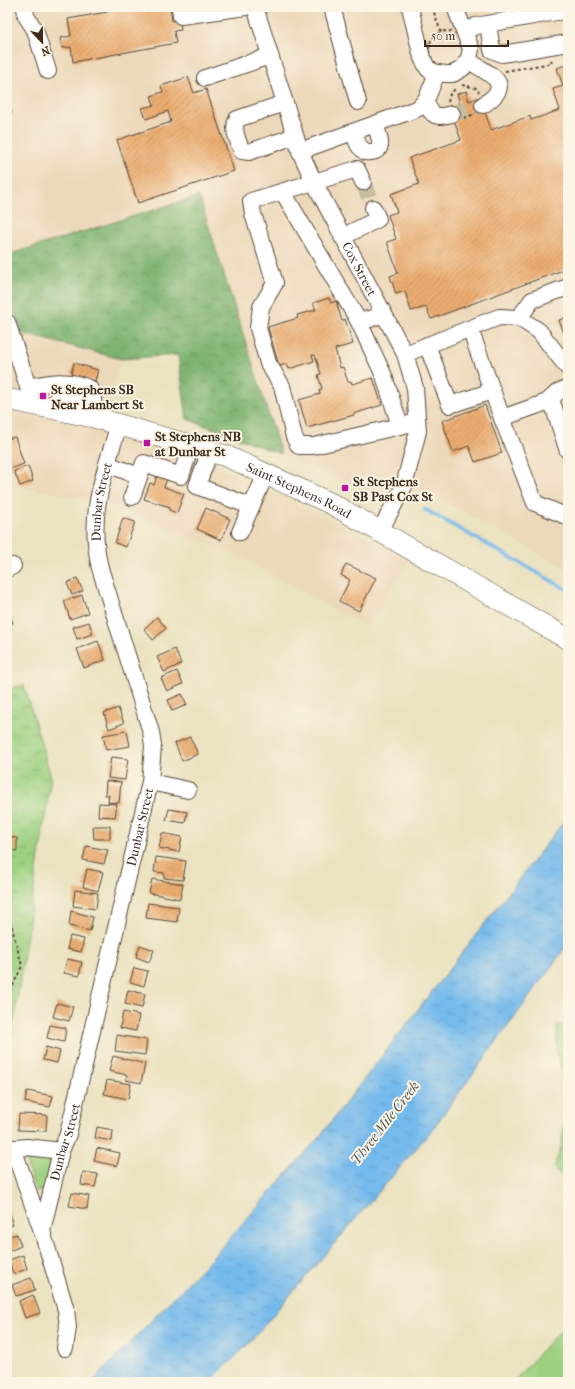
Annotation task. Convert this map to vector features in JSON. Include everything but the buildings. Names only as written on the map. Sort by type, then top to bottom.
[{"type":"main road","name":"Saint Stephens Road","points":[[7,399],[31,396],[57,396],[93,410],[119,424],[226,456],[332,504],[568,639]]},
{"type":"street","points":[[25,7],[26,16],[35,30],[48,71]]},
{"type":"street","points":[[180,7],[181,16],[246,7]]},
{"type":"street","name":"Cox Street","points":[[255,7],[300,151],[342,237],[405,354],[415,388],[418,431],[404,486],[380,531]]},
{"type":"street","points":[[332,7],[358,102]]},
{"type":"street","points":[[410,7],[422,58],[428,69],[437,73],[453,74],[463,68],[468,60],[471,49],[455,7]]},
{"type":"street","points":[[465,31],[476,26],[543,11],[568,10]]},
{"type":"street","points":[[488,24],[492,50],[502,54],[568,43]]},
{"type":"street","points":[[205,78],[270,56]]},
{"type":"street","points":[[468,60],[495,78],[498,84],[498,91],[495,97],[483,105]]},
{"type":"street","points":[[300,151],[419,108],[424,102],[437,73]]},
{"type":"street","points":[[424,102],[433,115],[437,117],[451,115]]},
{"type":"street","points":[[285,103],[237,119],[234,124],[236,136],[242,151],[248,152],[295,136]]},
{"type":"street","points":[[353,132],[359,146],[365,152],[376,151],[380,147],[381,142],[376,124]]},
{"type":"street","points":[[363,182],[357,169],[251,201],[253,214],[275,283],[262,307],[258,328],[268,363],[282,386],[294,437],[299,446],[314,446],[417,422]]},
{"type":"street","points":[[283,192],[358,320],[384,376],[400,426]]},
{"type":"street","points":[[342,237],[378,219],[373,208]]},
{"type":"street","points":[[519,318],[532,300],[568,287]]},
{"type":"street","points":[[358,320],[370,320],[383,314]]},
{"type":"street","points":[[405,354],[500,317],[519,318],[539,331],[568,368]]},
{"type":"street","points":[[7,322],[31,396],[57,396],[78,384],[89,388],[93,394],[93,410]]},
{"type":"street","points":[[470,329],[535,503],[568,518]]},
{"type":"street","points":[[427,345],[450,405],[492,391]]},
{"type":"street","points":[[502,418],[540,405],[551,399],[558,392],[568,388]]},
{"type":"street","points":[[551,399],[568,451]]},
{"type":"street","name":"Dunbar Street","points":[[42,1231],[61,1151],[68,1134],[150,782],[153,746],[149,724],[95,548],[98,498],[119,424]]},
{"type":"street","points":[[132,497],[144,463],[181,476],[200,448]]},
{"type":"street","points":[[200,448],[197,486],[250,506]]},
{"type":"street","points":[[107,464],[139,476]]},
{"type":"street","points":[[240,532],[250,506],[266,474]]},
{"type":"street","points":[[150,782],[188,790]]},
{"type":"street","points":[[61,1151],[10,1148],[42,1231],[66,1310],[68,1327],[65,1348]]},
{"type":"path","points":[[432,7],[441,32]]},
{"type":"path","points":[[441,32],[453,32],[462,40],[464,52],[458,63],[453,66],[447,67],[436,64],[430,55],[429,50],[432,39],[441,32]]},
{"type":"path","points":[[451,115],[448,108],[450,94],[455,88],[462,85],[476,88],[483,105]]},
{"type":"path","points":[[7,909],[22,966],[7,998]]},
{"type":"shaded area","points":[[7,7],[568,7],[568,569],[423,490],[372,492],[281,454],[198,196],[7,255]]},
{"type":"shaded area","points":[[7,290],[21,333],[121,359],[100,429],[224,470],[411,558],[366,627],[243,558],[104,503],[7,484]]},
{"type":"green space","points":[[199,196],[281,454],[187,419],[178,355],[121,359],[21,333],[7,290],[7,255]]},
{"type":"green space","points":[[24,685],[51,777],[10,1047],[7,1048],[7,689]]},
{"type":"green space","points":[[568,1024],[568,1093],[557,1052],[557,1025]]},
{"type":"green space","points":[[568,1093],[568,1182],[554,1168],[561,1146]]},
{"type":"green space","points":[[28,1154],[49,1156],[52,1161],[44,1190],[36,1192],[24,1156]]},
{"type":"green space","points":[[568,1322],[568,1382],[513,1382]]},
{"type":"water","name":"Three Mile Creek","points":[[568,816],[568,944],[431,1131],[249,1343],[210,1382],[92,1382],[213,1257],[320,1136]]},
{"type":"waterway","points":[[424,509],[568,590]]},
{"type":"tunnel","points":[[452,114],[483,105]]},
{"type":"tunnel","points":[[363,182],[373,208]]},
{"type":"place","name":"St Stephens SB Near Lambert St","points":[[43,396]]},
{"type":"place","name":"St Stephens NB at Dunbar St","points":[[147,443]]},
{"type":"place","name":"St Stephens SB Past Cox St","points":[[345,488]]}]
